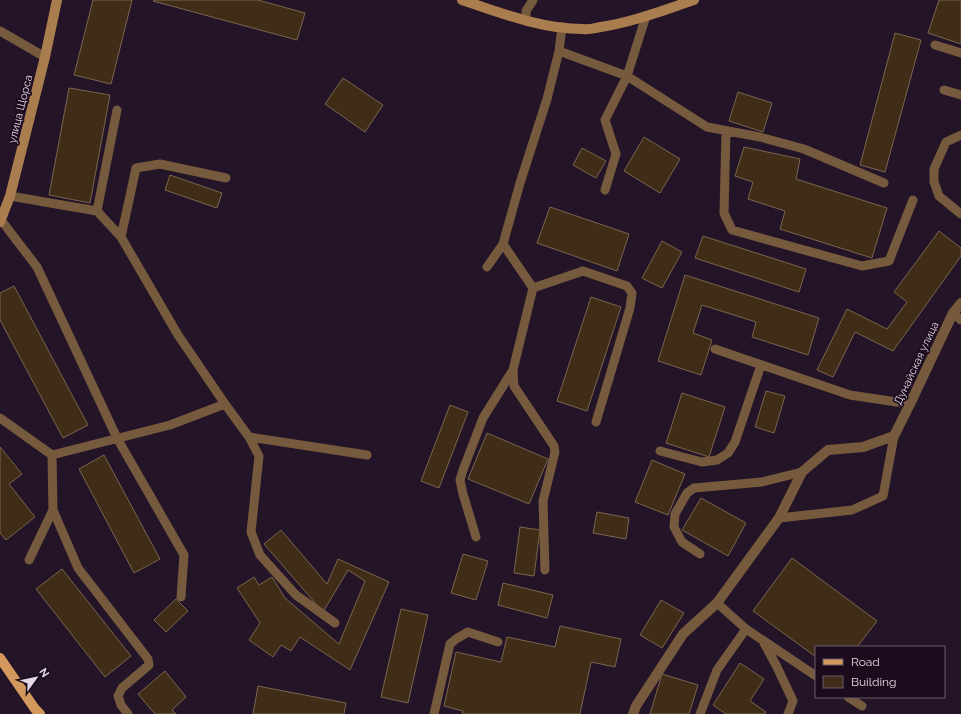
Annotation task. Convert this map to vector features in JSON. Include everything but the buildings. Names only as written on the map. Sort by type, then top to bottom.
[{"type":"main road","points":[[0,658],[40,714]]},
{"type":"street","name":"улица Щорса","points":[[1,221],[10,196],[46,57],[58,0]]},
{"type":"street","points":[[462,0],[544,25],[584,30],[610,26],[694,0]]},
{"type":"street","name":"Дунайская улица","points":[[894,436],[953,313],[961,303]]},
{"type":"street","points":[[633,714],[636,706],[683,634],[718,604],[780,518],[802,472],[828,450],[863,447],[894,436]]},
{"type":"lane","points":[[526,20],[526,11],[533,0]]},
{"type":"lane","points":[[605,190],[616,154],[605,120],[627,76],[646,16]]},
{"type":"lane","points":[[487,267],[503,244],[520,183],[547,99],[559,51],[562,27]]},
{"type":"lane","points":[[0,31],[46,57]]},
{"type":"lane","points":[[935,45],[961,53]]},
{"type":"lane","points":[[559,51],[627,76],[707,127],[804,149],[884,183]]},
{"type":"lane","points":[[944,90],[961,95]]},
{"type":"lane","points":[[97,211],[117,110]]},
{"type":"lane","points":[[726,131],[724,213],[732,230],[862,266],[889,261],[913,200]]},
{"type":"lane","points":[[961,135],[946,142],[934,169],[934,182],[939,196],[961,214]]},
{"type":"lane","points":[[121,237],[136,168],[160,164],[226,178]]},
{"type":"lane","points":[[10,196],[97,211],[121,237],[178,335],[225,404],[250,437],[259,456],[251,532],[260,555],[296,595],[335,623]]},
{"type":"lane","points":[[1,221],[37,267],[117,438],[184,555],[181,597]]},
{"type":"lane","points":[[503,244],[533,288],[513,370],[514,386],[554,446],[556,452],[543,501],[545,570]]},
{"type":"lane","points":[[533,288],[583,271],[627,286],[632,293],[630,308],[596,422]]},
{"type":"lane","points":[[953,313],[961,320]]},
{"type":"lane","points":[[715,349],[850,395],[910,404]]},
{"type":"lane","points":[[660,451],[702,462],[717,460],[728,453],[735,442],[761,365]]},
{"type":"lane","points":[[476,537],[460,480],[483,418],[513,370]]},
{"type":"lane","points":[[52,455],[170,425],[225,404]]},
{"type":"lane","points":[[0,418],[52,455]]},
{"type":"lane","points":[[780,518],[852,510],[883,496],[894,436]]},
{"type":"lane","points":[[250,437],[367,455]]},
{"type":"lane","points":[[52,455],[53,510],[78,568],[148,659],[149,665],[122,688],[118,696],[121,705],[128,714]]},
{"type":"lane","points":[[700,554],[682,542],[674,527],[675,514],[686,493],[694,488],[762,482],[802,472]]},
{"type":"lane","points":[[29,560],[53,510]]},
{"type":"lane","points":[[718,604],[746,629],[815,675]]},
{"type":"lane","points":[[700,714],[716,670],[746,629]]},
{"type":"lane","points":[[434,714],[450,644],[468,632],[498,642]]},
{"type":"lane","points":[[763,641],[793,701],[788,714]]},
{"type":"lane","points":[[850,698],[862,706]]}]
